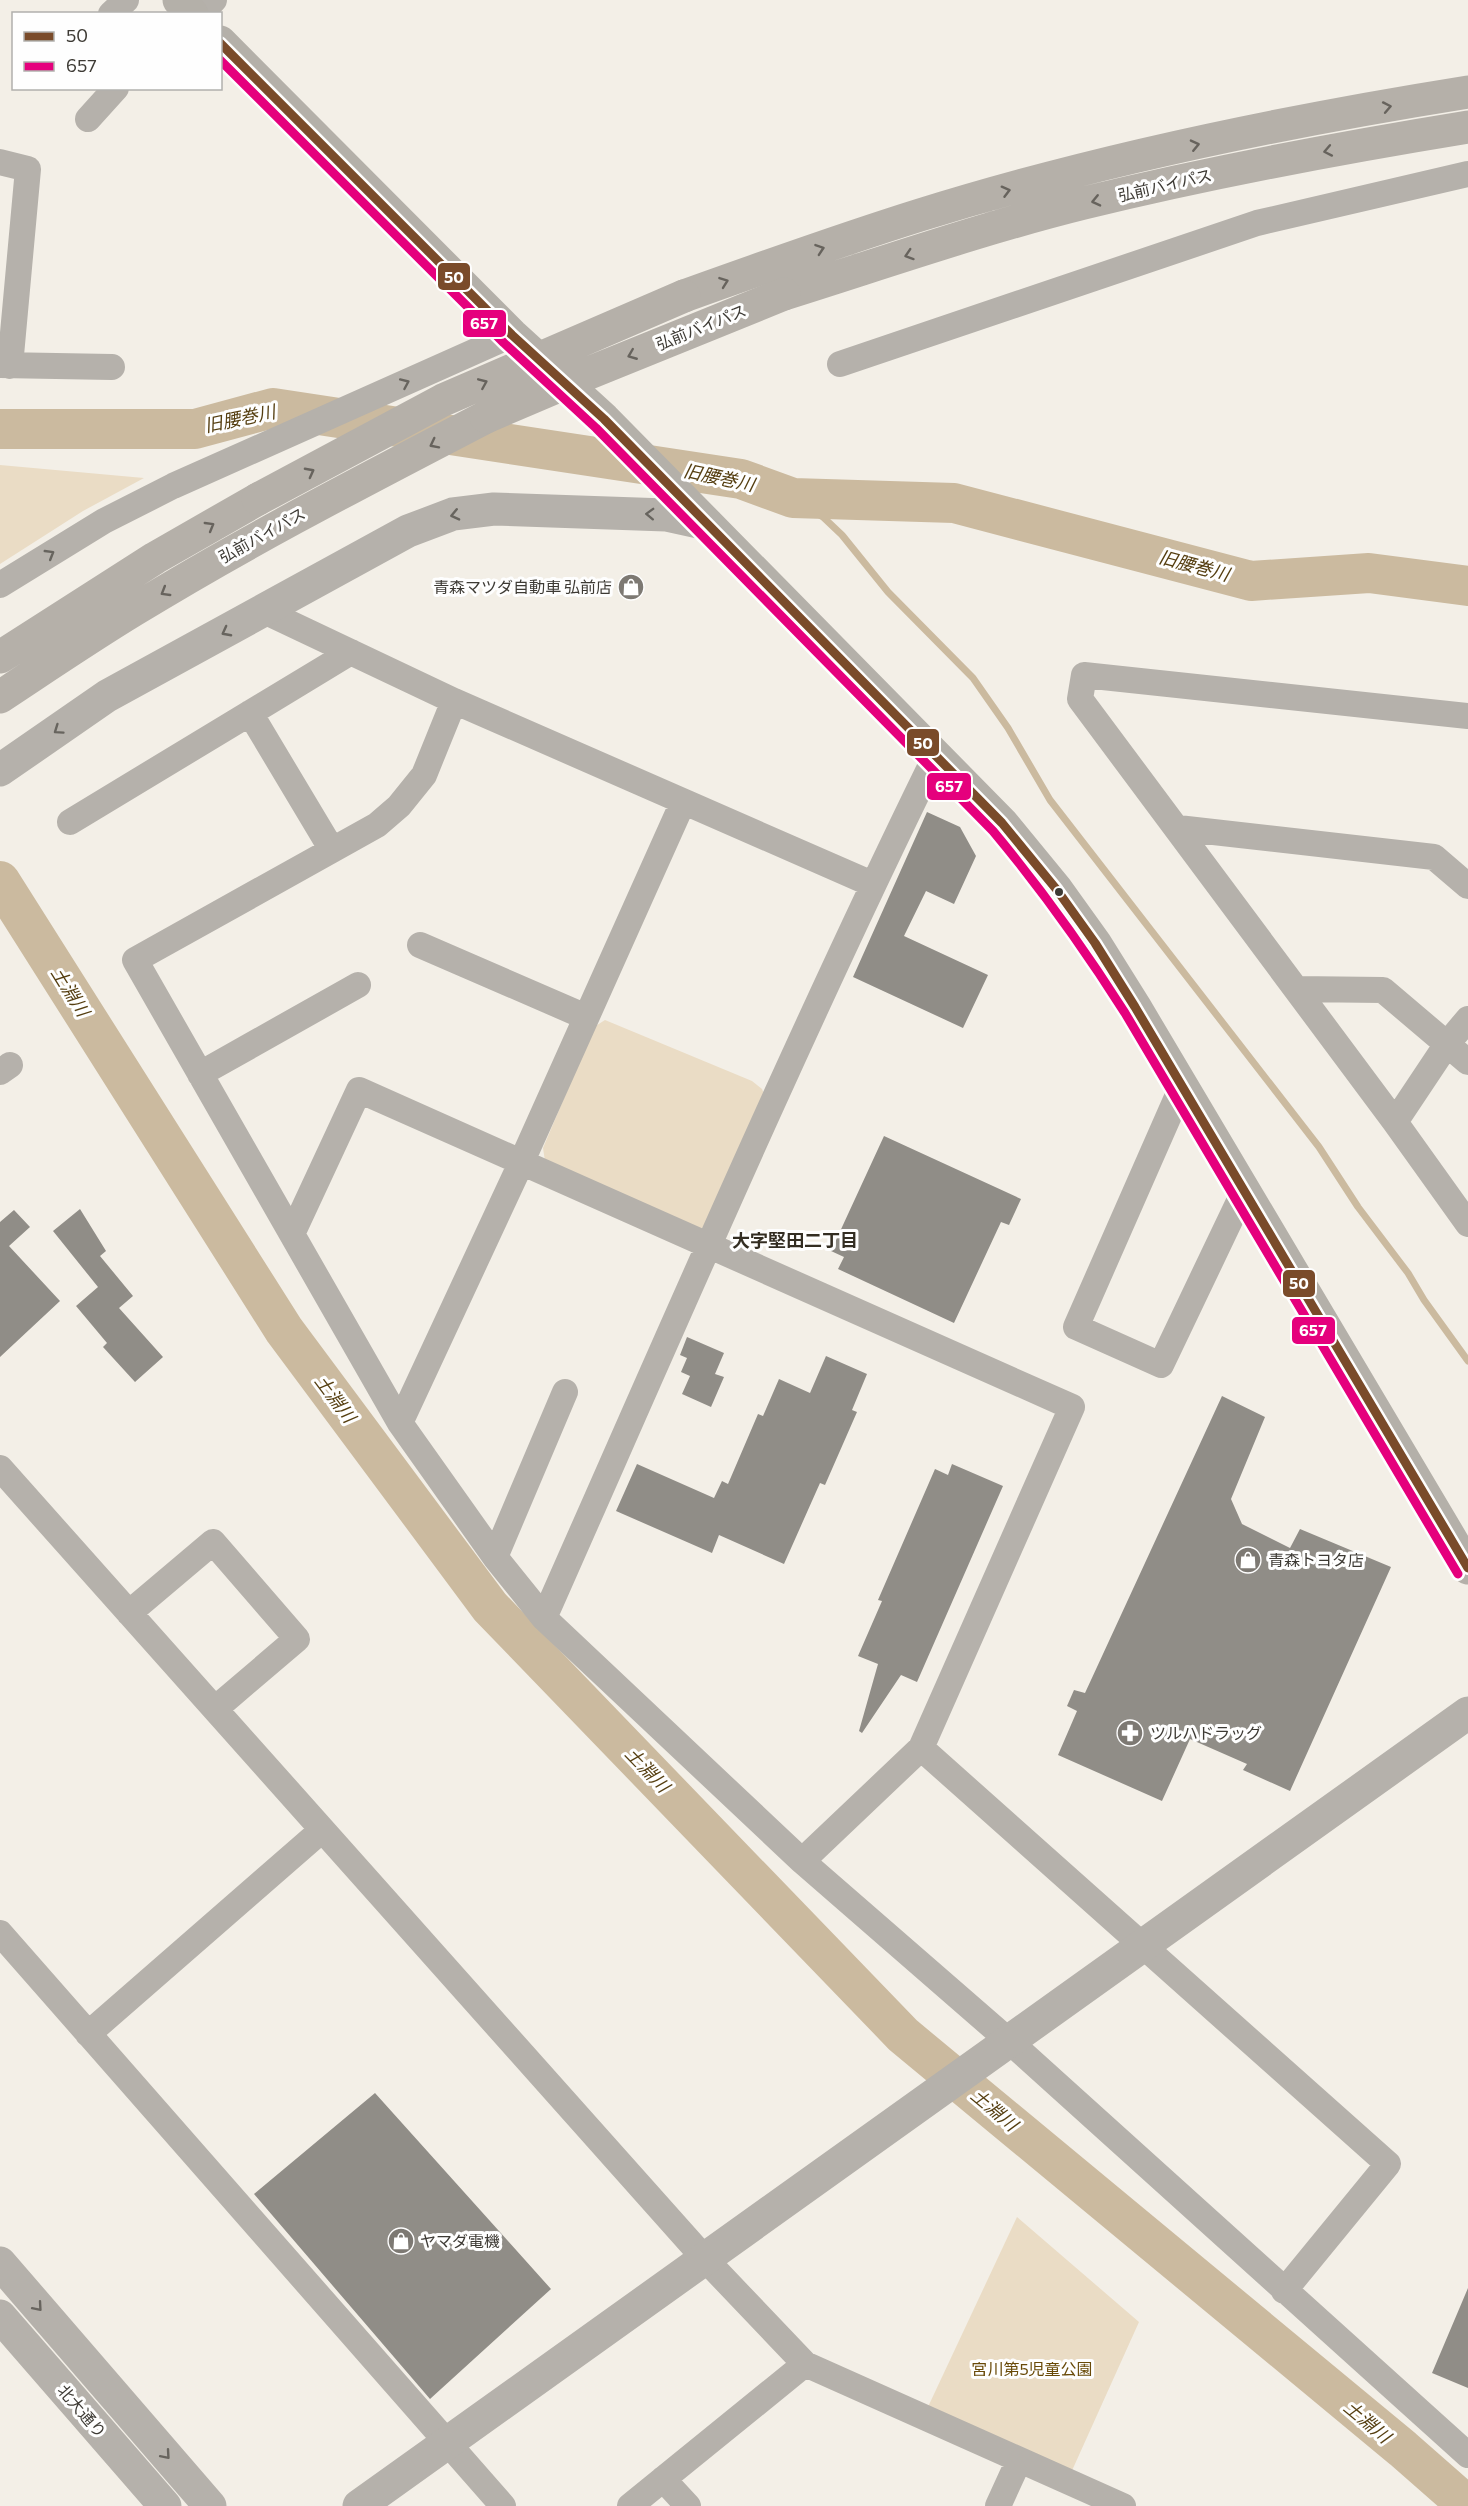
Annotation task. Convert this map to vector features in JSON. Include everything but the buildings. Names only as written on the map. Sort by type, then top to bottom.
[{"type":"highway","name":"弘前バイパス","points":[[0,657],[155,558],[258,499],[443,400],[684,296],[920,215],[1116,163],[1245,134],[1468,92]]},
{"type":"highway","name":"弘前バイパス","points":[[0,697],[106,627],[222,558],[325,500],[486,417],[784,294],[959,238],[1083,204],[1351,146],[1468,127]]},
{"type":"highway","points":[[0,639],[59,606],[155,558]]},
{"type":"highway","points":[[0,712],[106,627]]},
{"type":"main road","points":[[222,44],[512,334],[613,428],[936,754],[1002,823],[1057,890],[1095,943],[1182,1086],[1468,1568]]},
{"type":"street","points":[[113,12],[126,0]]},
{"type":"street","points":[[88,119],[114,90]]},
{"type":"street","points":[[0,162],[28,169],[5,365],[112,367]]},
{"type":"street","points":[[840,364],[1257,223],[1468,174]]},
{"type":"street","points":[[0,585],[104,521],[173,486],[512,334]]},
{"type":"street","points":[[4,767],[107,696],[408,531],[453,514],[494,509],[666,514],[707,524]]},
{"type":"street","points":[[264,611],[454,701],[872,884]]},
{"type":"street","points":[[70,822],[351,652]]},
{"type":"street","points":[[1468,716],[1084,675],[1080,699],[1178,828],[1468,1224]]},
{"type":"street","points":[[454,701],[424,775],[399,806],[377,825],[135,960],[400,1423],[495,1557],[544,1618],[802,1861],[1004,2045],[1468,2456]]},
{"type":"street","points":[[250,713],[332,850]]},
{"type":"street","points":[[544,1618],[872,884],[936,754]]},
{"type":"street","points":[[400,1423],[522,1161],[682,802]]},
{"type":"street","points":[[1178,828],[1434,857],[1468,886]]},
{"type":"street","points":[[420,945],[586,1017]]},
{"type":"street","points":[[200,1074],[358,985]]},
{"type":"street","points":[[1296,989],[1383,990],[1468,1062]]},
{"type":"street","points":[[1395,1122],[1447,1044],[1468,1019]]},
{"type":"street","points":[[1182,1086],[1076,1328],[1161,1365],[1244,1191]]},
{"type":"street","points":[[291,1234],[359,1090],[710,1244],[1072,1407],[921,1748],[802,1861]]},
{"type":"street","points":[[495,1557],[565,1392]]},
{"type":"street","points":[[0,1468],[705,2259],[805,2364],[1123,2506]]},
{"type":"street","points":[[129,1613],[213,1542],[297,1639],[215,1709]]},
{"type":"street","points":[[359,2506],[1468,1713]]},
{"type":"street","points":[[921,1748],[1388,2164],[1284,2291]]},
{"type":"street","points":[[88,2034],[322,1830]]},
{"type":"street","points":[[0,1933],[503,2506]]},
{"type":"street","points":[[0,2263],[210,2506]]},
{"type":"street","name":"北大通り","points":[[0,2316],[165,2506]]},
{"type":"street","points":[[630,2506],[805,2364]]},
{"type":"street","points":[[998,2506],[1019,2460]]},
{"type":"street","points":[[663,2479],[688,2506]]},
{"type":"green space","points":[[0,465],[144,478],[83,511],[0,564]]},
{"type":"green space","points":[[605,1020],[752,1081],[762,1089],[766,1099],[712,1223],[700,1229],[545,1161],[543,1148],[594,1027]]},
{"type":"green space","name":"宮川第5児童公園","points":[[1017,2217],[1139,2322],[1070,2475],[927,2409]]},
{"type":"waterway","name":"旧腰巻川","points":[[0,429],[195,429],[273,408],[741,479],[793,498],[954,503],[1251,581],[1369,573],[1468,586]]},
{"type":"waterway","points":[[793,498],[823,517],[842,535],[888,592],[973,678],[1008,728],[1050,800],[1319,1147],[1358,1207],[1408,1273],[1424,1300],[1468,1361]]},
{"type":"waterway","name":"土淵川","points":[[0,881],[284,1330],[490,1607],[903,2035],[1403,2449],[1468,2506]]},
{"type":"transit line","name":"50","points":[[222,45],[512,335],[604,419],[1002,823],[1057,890],[1095,943],[1135,1007],[1468,1568]]},
{"type":"transit line","name":"657","points":[[222,62],[504,343],[596,428],[993,831],[1029,875],[1094,965],[1125,1013],[1458,1574]]},
{"type":"place","name":"青森マツダ自動車 弘前店","points":[[631,587]]},
{"type":"place","name":"青森トヨタ店","points":[[1248,1560]]},
{"type":"place","name":"ツルハドラッグ","points":[[1130,1733]]},
{"type":"place","name":"ヤマダ電機","points":[[401,2241]]},
{"type":"district","name":"大字堅田二丁目","points":[[795,1241]]}]
